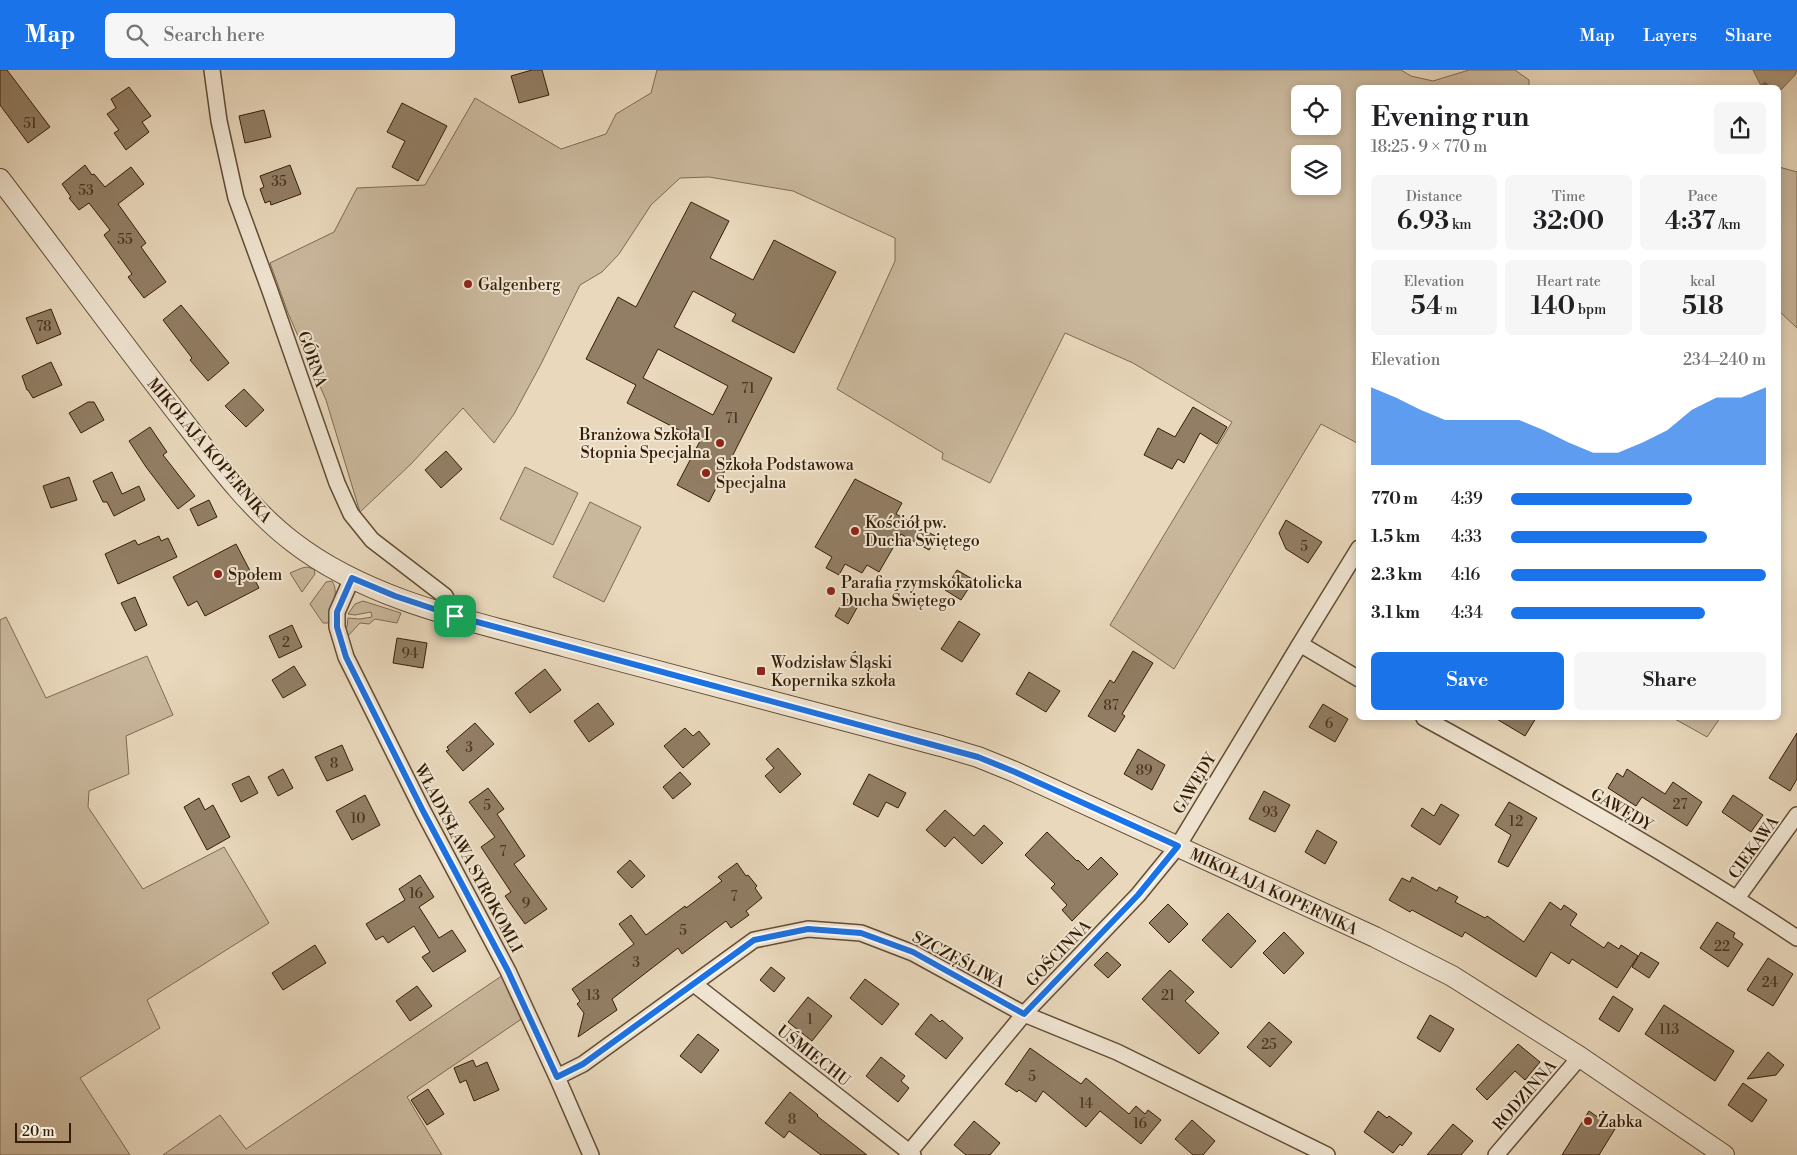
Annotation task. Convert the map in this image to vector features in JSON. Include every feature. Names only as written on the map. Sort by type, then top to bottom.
[{"type":"street","name":"GÓRNA","points":[[212,70],[219,121],[236,198],[337,482],[351,514],[372,540],[445,596],[455,616]]},
{"type":"street","name":"MIKOŁAJA KOPERNIKA","points":[[0,179],[145,371],[248,500],[271,524],[294,543],[324,563],[352,578],[395,596],[455,616],[978,757],[1015,772],[1375,937],[1452,976],[1580,1057],[1724,1155]]},
{"type":"street","name":"GAWĘDY","points":[[1178,846],[1356,553]]},
{"type":"street","name":"WŁADYSŁAWA SYROKOMLI","points":[[352,578],[337,612],[337,627],[346,657],[423,811],[508,971],[591,1155]]},
{"type":"street","points":[[1300,644],[1356,677]]},
{"type":"street","name":"GAWĘDY","points":[[1428,720],[1532,777],[1737,898],[1797,938]]},
{"type":"street","name":"CIEKAWA","points":[[1737,898],[1797,815]]},
{"type":"street","name":"GOŚCINNA","points":[[910,1154],[1024,1014],[1138,895],[1178,846]]},
{"type":"street","name":"SZCZĘŚLIWA","points":[[557,1077],[583,1064],[754,940],[808,929],[861,933],[913,952],[1024,1014],[1117,1052],[1327,1155]]},
{"type":"street","name":"UŚMIECHU","points":[[694,984],[910,1154]]},
{"type":"street","name":"RODZINNA","points":[[1496,1155],[1580,1057]]},
{"type":"shaded area","points":[[657,70],[1401,70],[1411,76],[1433,81],[1469,70],[1515,70],[1529,80],[1529,85],[1356,85],[1356,442],[1321,424],[1174,669],[1110,625],[1232,422],[1133,363],[1065,333],[990,483],[942,459],[943,453],[837,389],[895,261],[895,238],[793,191],[709,177],[680,178],[651,205],[619,254],[602,272],[580,285],[514,414],[494,443],[463,408],[411,464],[360,512],[326,400],[288,313],[270,263],[334,232],[357,188],[425,185],[475,98],[561,149],[606,134],[616,114],[651,93]]},
{"type":"shaded area","points":[[1753,70],[1797,70],[1795,75],[1781,90],[1781,85],[1760,84]]},
{"type":"shaded area","points":[[1781,168],[1797,172],[1797,328],[1781,313]]},
{"type":"shaded area","points":[[525,467],[578,493],[553,545],[500,519]]},
{"type":"shaded area","points":[[590,502],[641,527],[604,602],[553,577]]},
{"type":"shaded area","points":[[307,567],[314,569],[315,574],[302,592],[290,573]]},
{"type":"shaded area","points":[[332,581],[335,591],[334,601],[329,623],[323,623],[310,604],[326,582]]},
{"type":"shaded area","points":[[363,601],[401,613],[397,623],[375,619],[369,624],[360,623],[346,638],[342,629],[347,627],[348,618],[372,617],[371,612],[355,615],[348,614],[355,604]]},
{"type":"shaded area","points":[[6,617],[46,698],[147,656],[173,715],[126,736],[129,774],[89,791],[88,807],[143,889],[224,847],[269,923],[147,1000],[160,1028],[80,1078],[130,1155],[0,1155],[0,620]]},
{"type":"shaded area","points":[[1677,720],[1719,720],[1707,737]]},
{"type":"shaded area","points":[[503,975],[523,1018],[407,1097],[442,1155],[163,1155],[220,1115],[246,1149]]},
{"type":"building","points":[[0,70],[7,70],[50,127],[28,143],[0,105]]},
{"type":"building","points":[[532,70],[542,70],[549,95],[519,103],[511,76]]},
{"type":"building","points":[[129,87],[151,116],[142,122],[149,132],[126,150],[114,133],[119,130],[107,114],[116,108],[111,99]]},
{"type":"building","points":[[402,103],[447,126],[418,181],[392,167],[405,141],[387,132]]},
{"type":"building","points":[[264,110],[271,137],[245,143],[239,116]]},
{"type":"building","points":[[85,165],[92,175],[94,174],[105,187],[131,167],[144,184],[118,204],[146,243],[141,247],[166,282],[144,298],[128,277],[132,274],[104,235],[110,230],[89,203],[79,210],[69,198],[71,197],[62,184]]},
{"type":"building","points":[[290,165],[301,194],[271,205],[270,201],[265,203],[260,189],[264,187],[260,176]]},
{"type":"building","points":[[691,202],[729,221],[710,258],[753,280],[774,240],[836,272],[794,353],[732,321],[736,314],[693,291],[674,327],[772,378],[709,502],[677,485],[700,441],[627,403],[636,385],[586,359],[618,297],[636,307]],"holes":[[[658,349],[728,386],[713,415],[643,378]]]},
{"type":"building","points":[[181,305],[229,363],[208,381],[190,360],[192,358],[163,320]]},
{"type":"building","points":[[51,309],[61,334],[37,344],[26,318]]},
{"type":"building","points":[[51,362],[62,385],[33,398],[27,390],[22,376]]},
{"type":"building","points":[[244,389],[264,410],[246,427],[225,406]]},
{"type":"building","points":[[88,402],[94,402],[104,420],[81,433],[69,413]]},
{"type":"building","points":[[1193,407],[1227,427],[1217,444],[1200,433],[1184,463],[1178,459],[1172,469],[1144,455],[1158,428],[1175,437]]},
{"type":"building","points":[[150,427],[167,452],[163,455],[195,496],[178,509],[129,441]]},
{"type":"building","points":[[446,451],[462,469],[441,488],[425,470]]},
{"type":"building","points":[[112,472],[122,494],[139,486],[145,500],[114,516],[107,502],[103,502],[93,481]]},
{"type":"building","points":[[69,477],[77,500],[51,508],[43,486]]},
{"type":"building","name":"Kościół pw. Ducha Świętego","points":[[855,479],[902,503],[896,514],[937,537],[929,550],[901,534],[879,572],[867,565],[862,573],[845,564],[839,575],[826,568],[832,557],[815,547]]},
{"type":"building","points":[[209,500],[217,517],[198,526],[190,509]]},
{"type":"building","points":[[1286,520],[1322,542],[1308,563],[1286,549],[1279,533]]},
{"type":"building","points":[[159,536],[161,541],[168,538],[177,557],[118,584],[105,554],[135,540],[138,545]]},
{"type":"building","points":[[236,544],[259,588],[205,616],[197,601],[188,606],[173,577]]},
{"type":"building","points":[[957,570],[974,580],[961,600],[945,590]]},
{"type":"building","points":[[135,597],[147,625],[135,631],[121,603]]},
{"type":"building","points":[[845,598],[858,606],[848,624],[835,616]]},
{"type":"building","points":[[959,621],[980,634],[962,662],[941,649]]},
{"type":"building","points":[[292,625],[302,647],[279,658],[269,636]]},
{"type":"building","points":[[397,638],[427,643],[423,668],[393,663]]},
{"type":"building","points":[[1133,651],[1153,663],[1122,714],[1125,716],[1115,732],[1088,716],[1110,680],[1114,683]]},
{"type":"building","points":[[294,666],[306,685],[283,698],[272,680]]},
{"type":"building","points":[[545,669],[561,690],[530,713],[515,693]]},
{"type":"building","points":[[1029,672],[1060,691],[1046,712],[1016,694]]},
{"type":"building","points":[[598,703],[614,724],[589,742],[574,721]]},
{"type":"building","points":[[1323,704],[1348,719],[1335,742],[1309,727]]},
{"type":"building","points":[[1498,720],[1535,720],[1525,736]]},
{"type":"building","points":[[475,723],[494,744],[463,771],[446,751],[449,750],[447,747]]},
{"type":"building","points":[[685,728],[693,736],[699,731],[710,744],[683,768],[664,746]]},
{"type":"building","points":[[1797,733],[1797,779],[1790,791],[1769,778]]},
{"type":"building","points":[[342,745],[353,770],[327,781],[315,757]]},
{"type":"building","points":[[778,748],[801,774],[780,793],[765,776],[774,768],[766,759]]},
{"type":"building","points":[[1138,749],[1165,765],[1152,790],[1124,774]]},
{"type":"building","points":[[283,769],[293,788],[278,796],[268,777]]},
{"type":"building","points":[[1627,769],[1665,794],[1673,782],[1702,802],[1687,826],[1642,797],[1636,806],[1608,788],[1617,773],[1623,777]]},
{"type":"building","points":[[680,772],[691,784],[673,799],[663,787]]},
{"type":"building","points":[[869,774],[906,793],[898,808],[886,802],[878,817],[853,804]]},
{"type":"building","points":[[249,776],[258,793],[241,802],[232,784]]},
{"type":"building","points":[[488,788],[504,809],[497,814],[525,856],[514,864],[547,909],[525,924],[505,896],[511,892],[481,847],[495,837],[469,802]]},
{"type":"building","points":[[1264,791],[1290,805],[1275,832],[1249,819]]},
{"type":"building","points":[[365,795],[380,825],[352,840],[336,811]]},
{"type":"building","points":[[1733,795],[1763,815],[1751,832],[1722,812]]},
{"type":"building","points":[[199,798],[205,810],[213,805],[230,837],[207,850],[184,807]]},
{"type":"building","points":[[1509,802],[1537,818],[1508,867],[1498,862],[1511,835],[1495,825]]},
{"type":"building","points":[[1441,804],[1459,815],[1440,845],[1411,826],[1422,808],[1434,816]]},
{"type":"building","points":[[945,810],[974,836],[984,825],[1003,843],[982,864],[954,837],[945,847],[926,830]]},
{"type":"building","points":[[1317,830],[1337,842],[1325,864],[1305,852]]},
{"type":"building","points":[[1047,832],[1088,870],[1101,857],[1118,874],[1072,921],[1062,910],[1067,905],[1051,888],[1055,884],[1025,855]]},
{"type":"building","points":[[630,860],[645,876],[632,888],[617,872]]},
{"type":"building","points":[[737,863],[746,876],[748,875],[757,886],[755,888],[762,898],[746,911],[749,915],[731,928],[726,921],[682,954],[678,948],[612,999],[617,1010],[578,1037],[584,1013],[577,1004],[580,1001],[572,989],[634,944],[619,924],[631,915],[646,935],[722,881],[718,877]]},
{"type":"building","points":[[420,875],[434,897],[419,907],[439,938],[452,930],[466,951],[433,972],[422,957],[430,952],[414,926],[388,943],[383,936],[376,940],[366,924],[405,900],[399,889]]},
{"type":"building","points":[[1412,877],[1437,891],[1439,887],[1458,897],[1455,902],[1485,918],[1487,916],[1524,942],[1550,902],[1561,910],[1564,905],[1577,914],[1570,925],[1604,948],[1608,942],[1619,949],[1621,945],[1638,956],[1617,988],[1572,959],[1569,964],[1551,952],[1536,977],[1465,932],[1462,937],[1389,900],[1402,878],[1410,882]]},
{"type":"building","points":[[1168,904],[1188,924],[1169,943],[1149,923]]},
{"type":"building","points":[[1228,913],[1256,941],[1231,968],[1202,940]]},
{"type":"building","points":[[1717,922],[1735,933],[1733,937],[1743,944],[1728,967],[1700,948]]},
{"type":"building","points":[[1284,932],[1304,953],[1284,974],[1263,953]]},
{"type":"building","points":[[315,945],[326,963],[283,990],[272,973]]},
{"type":"building","points":[[1107,952],[1121,965],[1108,978],[1094,965]]},
{"type":"building","points":[[1641,952],[1659,963],[1649,978],[1632,967]]},
{"type":"building","points":[[1768,958],[1793,974],[1773,1006],[1747,990]]},
{"type":"building","points":[[771,967],[785,978],[774,992],[760,980]]},
{"type":"building","points":[[1170,970],[1194,992],[1185,1001],[1219,1033],[1199,1054],[1142,999]]},
{"type":"building","points":[[865,979],[899,1004],[882,1025],[850,998]]},
{"type":"building","points":[[417,986],[432,1006],[410,1021],[396,1001]]},
{"type":"building","points":[[1613,996],[1633,1009],[1619,1032],[1599,1019]]},
{"type":"building","points":[[808,997],[832,1016],[812,1041],[788,1022]]},
{"type":"building","points":[[1664,1005],[1734,1051],[1715,1081],[1645,1034]]},
{"type":"building","points":[[931,1014],[940,1022],[942,1020],[963,1038],[946,1059],[915,1034]]},
{"type":"building","points":[[1430,1015],[1454,1029],[1440,1052],[1417,1038]]},
{"type":"building","points":[[1269,1022],[1292,1042],[1270,1067],[1247,1047]]},
{"type":"building","points":[[698,1034],[719,1050],[701,1073],[680,1056]]},
{"type":"building","points":[[1518,1044],[1540,1062],[1525,1080],[1515,1071],[1487,1100],[1476,1089]]},
{"type":"building","points":[[1030,1048],[1081,1084],[1086,1078],[1129,1114],[1136,1106],[1145,1114],[1148,1110],[1161,1120],[1141,1144],[1100,1111],[1086,1127],[1043,1091],[1036,1102],[1019,1090],[1017,1092],[1005,1084]]},
{"type":"building","points":[[1768,1052],[1784,1065],[1776,1075],[1747,1079]]},
{"type":"building","points":[[881,1057],[905,1076],[901,1081],[909,1088],[898,1102],[866,1076]]},
{"type":"building","points":[[473,1060],[476,1067],[487,1062],[499,1090],[474,1101],[466,1080],[460,1083],[454,1068]]},
{"type":"building","points":[[1743,1083],[1767,1100],[1752,1122],[1728,1105]]},
{"type":"building","points":[[428,1089],[444,1114],[427,1125],[411,1100]]},
{"type":"building","points":[[790,1092],[867,1155],[821,1155],[789,1131],[784,1138],[765,1123]]},
{"type":"building","points":[[1378,1111],[1387,1118],[1389,1116],[1412,1133],[1402,1146],[1400,1144],[1393,1153],[1364,1132]]},
{"type":"building","points":[[1589,1111],[1615,1129],[1599,1155],[1562,1155]]},
{"type":"building","points":[[1192,1120],[1215,1141],[1203,1155],[1193,1155],[1175,1139]]},
{"type":"building","points":[[974,1121],[1000,1143],[990,1155],[966,1155],[954,1145]]},
{"type":"building","points":[[1453,1124],[1473,1141],[1461,1155],[1427,1155]]},
{"type":"place","name":"Galgenberg","points":[[468,284]]},
{"type":"place","name":"Branżowa Szkoła I Stopnia Specjalna","points":[[720,443]]},
{"type":"place","name":"Szkoła Podstawowa Specjalna","points":[[706,473]]},
{"type":"place","name":"Kościół pw. Ducha Świętego","points":[[855,531]]},
{"type":"place","name":"Społem","points":[[218,574]]},
{"type":"place","name":"Parafia rzymskokatolicka Ducha Świętego","points":[[831,591]]},
{"type":"place","name":"Wodzisław Śląski Kopernika szkoła","points":[[761,671]]},
{"type":"place","name":"Żabka","points":[[1588,1121]]},
{"type":"route","points":[[352,578],[395,596],[455,616],[978,757],[1178,846],[1138,895],[1024,1014],[913,952],[861,933],[808,929],[754,940],[583,1064],[557,1077],[508,971],[423,811],[346,657],[337,627],[337,612],[352,578]]}]
